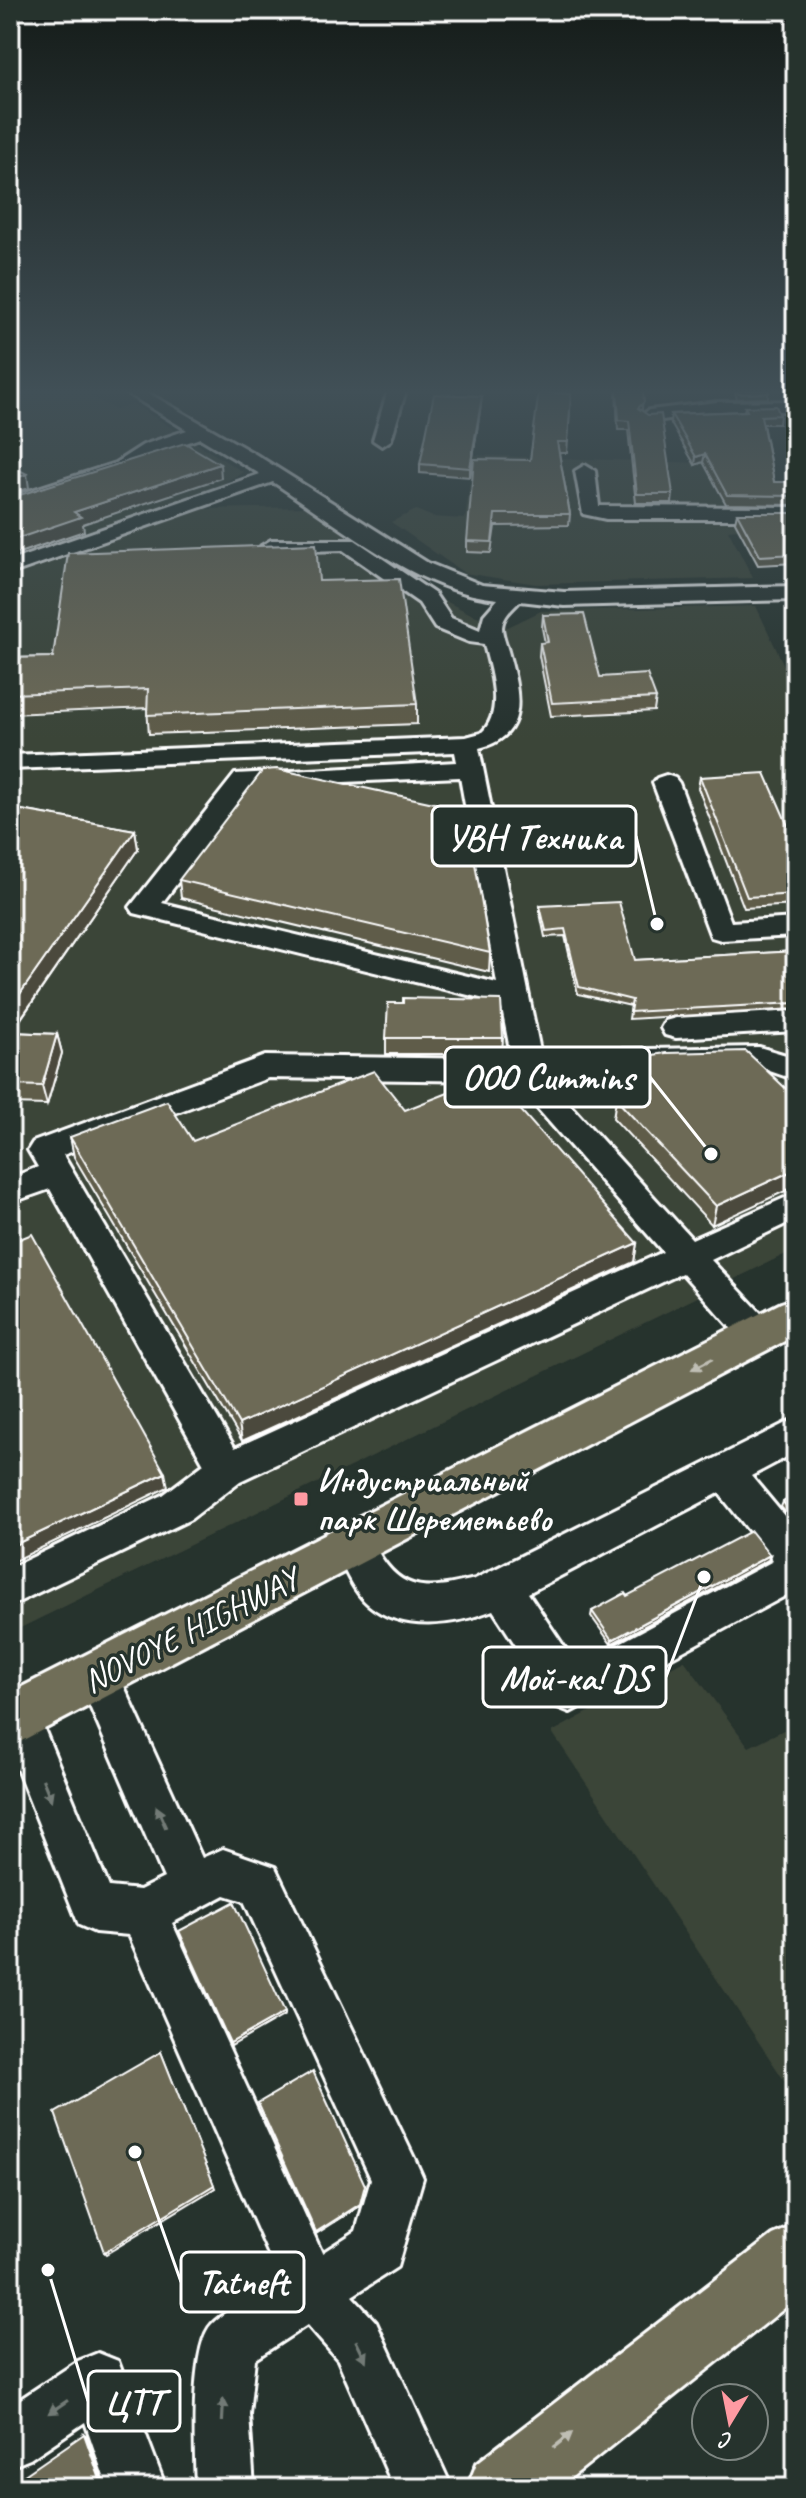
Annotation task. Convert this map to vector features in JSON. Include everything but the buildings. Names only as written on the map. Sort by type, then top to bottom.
[{"type":"main road","name":"NOVOYE HIGHWAY","points":[[14,1719],[777,1325]]},
{"type":"main road","points":[[502,2488],[796,2258]]},
{"type":"street","points":[[10,568],[185,507]]},
{"type":"street","points":[[324,507],[420,568],[478,591],[513,596],[609,599],[796,593]]},
{"type":"street","points":[[590,507],[590,510],[606,513],[796,513]]},
{"type":"street","points":[[256,547],[348,544],[427,599],[443,623],[477,637],[493,637]]},
{"type":"street","points":[[513,596],[495,615],[491,627],[508,706],[502,727],[492,737],[468,757],[244,779],[144,907],[514,997]]},
{"type":"street","points":[[10,762],[468,757]]},
{"type":"street","points":[[468,757],[527,1062],[549,1101],[687,1256],[777,1325]]},
{"type":"street","points":[[666,783],[721,931],[796,927]]},
{"type":"street","points":[[676,1028],[796,1021]]},
{"type":"street","points":[[227,1469],[44,1150],[265,1067],[492,1070],[527,1062],[759,1057],[796,1069]]},
{"type":"street","points":[[10,1191],[57,1173]]},
{"type":"street","points":[[10,1588],[177,1507],[227,1469],[796,1205]]},
{"type":"street","points":[[353,1545],[384,1592],[413,1604],[446,1604],[482,1596],[796,1434]]},
{"type":"street","points":[[724,1471],[796,1560]]},
{"type":"street","points":[[500,1586],[570,1692],[796,1569]]},
{"type":"street","points":[[98,1676],[192,1889]]},
{"type":"street","points":[[14,1719],[95,1909],[143,1913],[223,1872],[259,1883],[397,2178],[378,2248],[230,2344],[221,2414],[225,2488]]},
{"type":"street","points":[[143,1913],[312,2291],[357,2341],[423,2488]]},
{"type":"street","points":[[10,2439],[98,2381],[137,2488]]},
{"type":"shaded area","points":[[10,507],[165,507],[10,562]]},
{"type":"shaded area","name":"Индустриальный парк Шереметьево","points":[[308,507],[414,585],[471,614],[508,627],[541,611],[756,606],[796,691],[796,1249],[10,1633],[10,576],[204,509]]},
{"type":"shaded area","points":[[467,507],[742,507],[748,528],[728,530],[753,578],[536,584],[464,573],[391,522],[416,510],[433,517],[465,519]]},
{"type":"shaded area","points":[[684,1660],[749,1747],[796,1724],[796,2098],[552,1732]]},
{"type":"place","name":"УВН Техника","points":[[657,924]]},
{"type":"place","name":"OOO Cummins","points":[[711,1154]]},
{"type":"place","name":"Индустриальный парк Шереметьево","points":[[301,1499]]},
{"type":"place","name":"Мой-ка! DS","points":[[704,1577]]},
{"type":"place","name":"Tatneft","points":[[135,2152]]},
{"type":"place","name":"ЦТТ","points":[[48,2270]]}]
